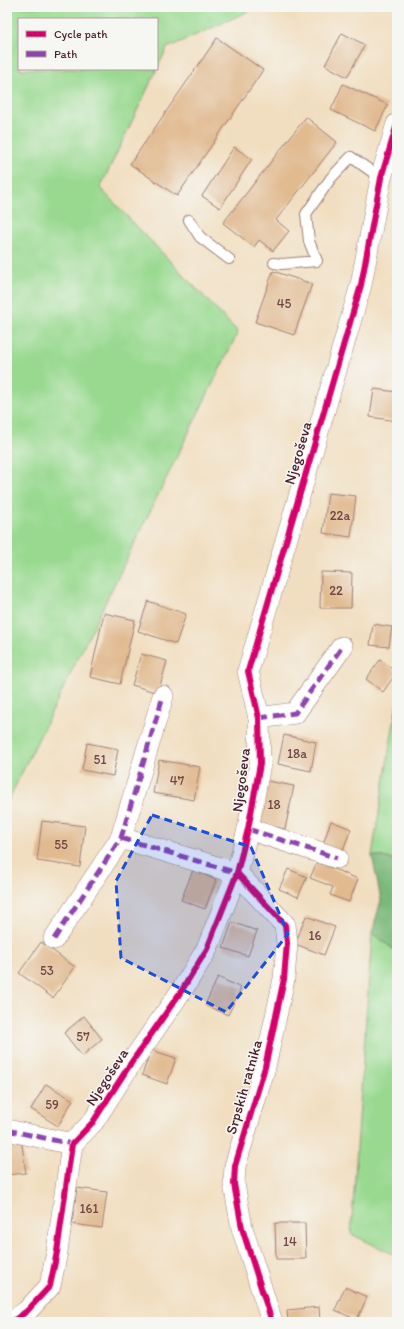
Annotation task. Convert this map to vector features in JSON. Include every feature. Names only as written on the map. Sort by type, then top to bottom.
[{"type":"street","name":"Njegoševa","points":[[72,1144],[93,1122],[129,1066],[182,990],[207,949],[237,873],[248,829],[260,764],[259,718],[248,671],[361,286],[381,178],[397,124]]},
{"type":"street","points":[[259,718],[295,713],[342,648]]},
{"type":"street","points":[[54,939],[121,838],[163,696]]},
{"type":"street","points":[[248,829],[337,858]]},
{"type":"street","points":[[121,838],[237,873]]},
{"type":"street","name":"Srpskih ratnika","points":[[237,873],[285,925],[287,943],[284,979],[270,1045],[265,1067],[235,1166],[234,1184],[242,1228],[272,1322]]},
{"type":"street","points":[[7,1130],[72,1144],[57,1252],[50,1286],[27,1312],[12,1322]]},
{"type":"lane","points":[[274,263],[282,264],[317,261],[309,241],[306,214],[331,178],[351,157],[381,178]]},
{"type":"lane","points":[[189,220],[200,237],[229,259]]},
{"type":"highlighted area","points":[[152,815],[251,847],[288,934],[226,1012],[121,958],[116,881]]},
{"type":"green space","points":[[7,7],[258,7],[167,48],[158,67],[158,18],[18,18],[18,70],[157,70],[100,188],[238,332],[7,803]]},
{"type":"green space","points":[[397,703],[397,860],[372,855]]},
{"type":"green space","points":[[372,855],[397,860],[397,952],[372,933],[381,900]]},
{"type":"green space","points":[[372,933],[397,952],[397,1256],[351,1234]]},
{"type":"building","points":[[342,33],[365,45],[347,77],[325,65]]},
{"type":"building","points":[[217,38],[263,70],[177,196],[130,164]]},
{"type":"building","points":[[343,84],[388,105],[375,131],[331,110]]},
{"type":"building","points":[[306,117],[337,142],[276,220],[289,231],[273,251],[259,240],[254,247],[223,223]]},
{"type":"building","points":[[234,147],[252,159],[220,208],[202,196]]},
{"type":"building","points":[[273,271],[312,284],[294,335],[255,322]]},
{"type":"building","points":[[374,389],[397,392],[397,421],[370,417]]},
{"type":"building","points":[[328,493],[356,496],[351,537],[323,533]]},
{"type":"building","points":[[321,572],[352,573],[351,608],[320,608]]},
{"type":"building","points":[[148,601],[186,614],[176,644],[138,631]]},
{"type":"building","points":[[104,613],[135,620],[120,684],[90,677]]},
{"type":"building","points":[[373,624],[392,627],[389,647],[370,645]]},
{"type":"building","points":[[141,654],[167,661],[158,693],[132,685]]},
{"type":"building","points":[[380,660],[397,672],[383,692],[366,679]]},
{"type":"building","points":[[284,735],[316,742],[311,771],[278,764]]},
{"type":"building","points":[[87,743],[118,749],[113,776],[82,770]]},
{"type":"building","points":[[159,760],[200,767],[194,800],[153,793]]},
{"type":"building","points":[[262,780],[294,786],[285,829],[253,822]]},
{"type":"building","points":[[42,821],[85,826],[80,867],[37,861]]},
{"type":"building","points":[[331,821],[351,829],[341,855],[322,847]]},
{"type":"building","points":[[317,862],[358,879],[349,902],[330,895],[333,887],[310,878]]},
{"type":"building","points":[[288,869],[307,877],[298,897],[279,889]]},
{"type":"building","points":[[193,870],[216,880],[205,909],[181,900]]},
{"type":"building","points":[[306,916],[335,927],[324,955],[295,944]]},
{"type":"building","points":[[232,922],[257,931],[248,956],[223,948]]},
{"type":"building","points":[[41,942],[75,967],[53,998],[19,973]]},
{"type":"building","points":[[218,977],[241,988],[228,1015],[205,1005]]},
{"type":"building","points":[[84,1016],[102,1039],[82,1056],[64,1033]]},
{"type":"building","points":[[151,1050],[176,1058],[167,1084],[142,1075]]},
{"type":"building","points":[[46,1084],[73,1100],[58,1126],[31,1109]]},
{"type":"building","points":[[21,1138],[26,1173],[7,1175],[7,1140]]},
{"type":"building","points":[[77,1188],[107,1192],[102,1228],[72,1224]]},
{"type":"building","points":[[275,1223],[305,1223],[306,1259],[276,1259]]},
{"type":"building","points":[[345,1287],[367,1297],[357,1320],[335,1310]]},
{"type":"building","points":[[319,1307],[320,1322],[288,1322],[287,1310]]},
{"type":"marked path","points":[[259,718],[295,713],[342,647]]},
{"type":"marked path","points":[[54,939],[121,838],[163,696]]},
{"type":"marked path","points":[[248,829],[337,858]]},
{"type":"marked path","points":[[121,838],[237,873]]},
{"type":"marked path","points":[[7,1130],[72,1144]]},
{"type":"cycle path","points":[[12,1322],[27,1311],[50,1286],[57,1252],[72,1144],[93,1122],[129,1066],[182,990],[207,949],[237,873],[248,829],[260,764],[259,718],[248,671],[361,285],[381,178],[397,124]]},
{"type":"cycle path","points":[[237,873],[285,925],[287,943],[284,979],[265,1067],[235,1166],[234,1184],[242,1228],[272,1322]]}]
